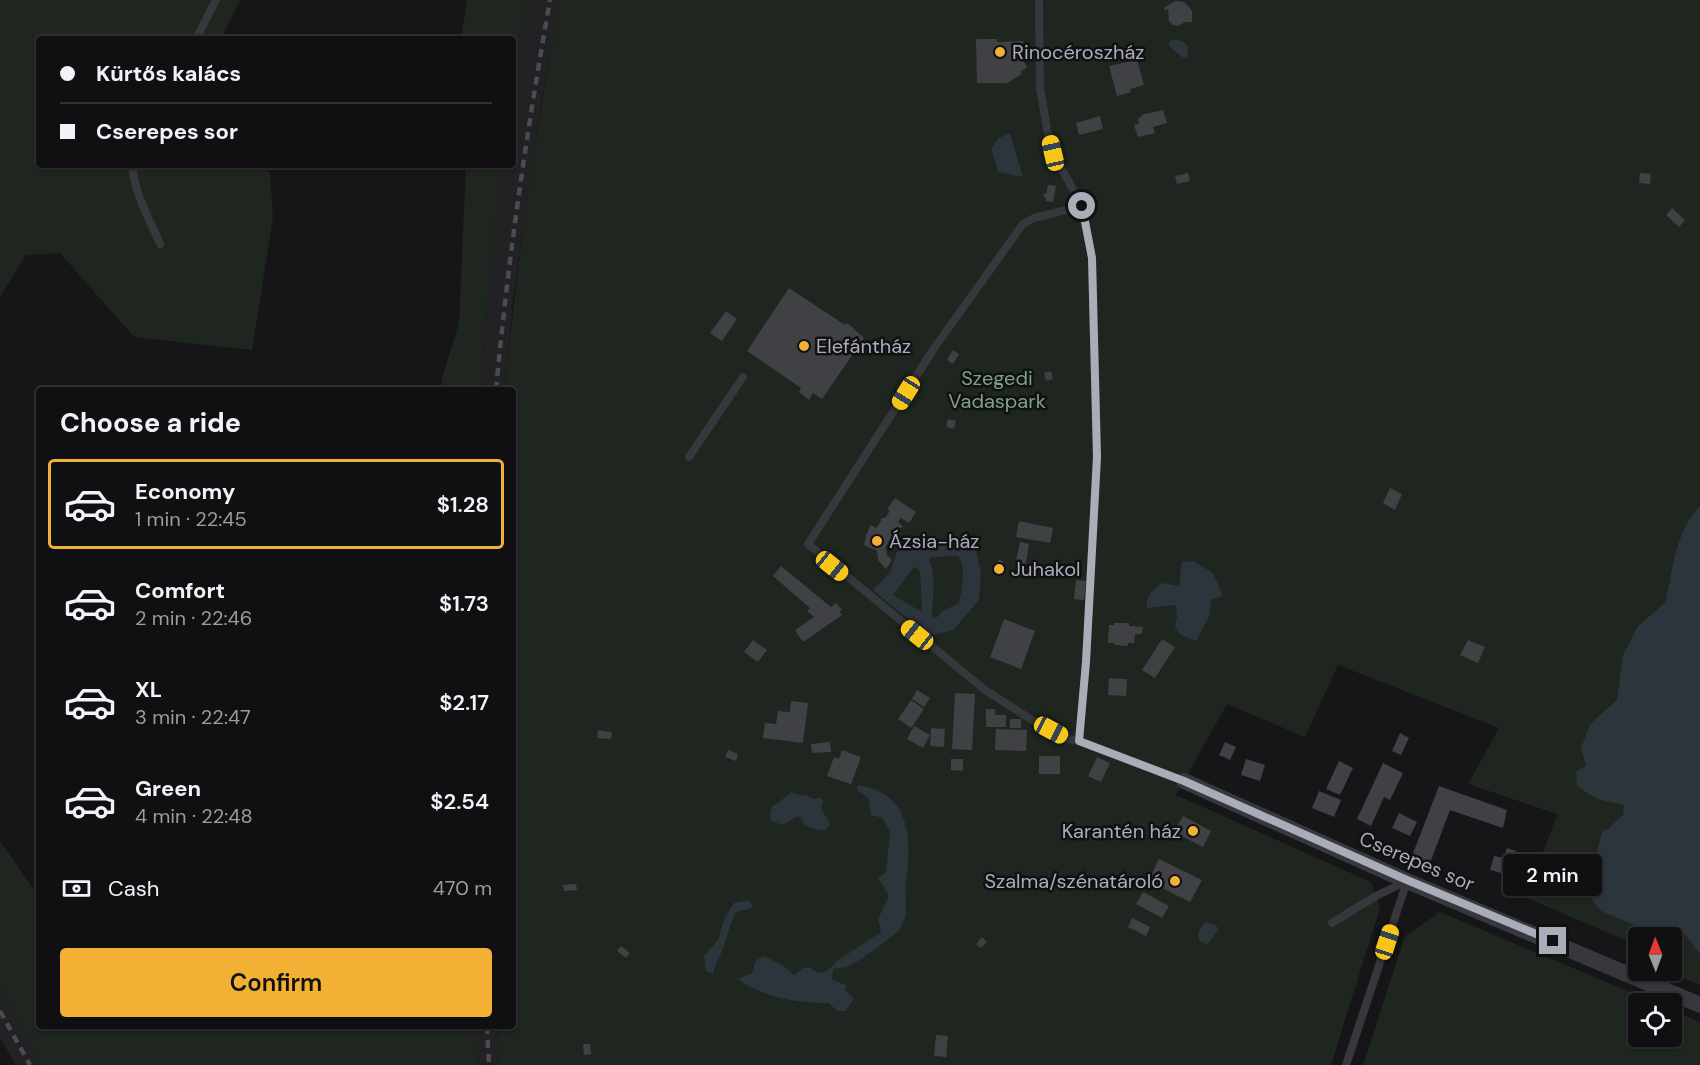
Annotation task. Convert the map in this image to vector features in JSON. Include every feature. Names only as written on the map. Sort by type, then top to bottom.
[{"type":"street","name":"Cserepes sor","points":[[1184,781],[1407,880],[1700,1005]]},
{"type":"lane","points":[[198,36],[216,0]]},
{"type":"lane","points":[[1039,0],[1040,88],[1047,129],[1053,153],[1082,206],[1092,258],[1097,457],[1086,662],[1079,741]]},
{"type":"lane","points":[[133,168],[136,186],[160,244]]},
{"type":"lane","points":[[1082,206],[1034,218],[1023,224],[935,347],[808,544],[985,690],[1035,722],[1068,739],[1079,741],[1184,781]]},
{"type":"lane","points":[[689,457],[743,376]]},
{"type":"lane","points":[[1332,923],[1407,880]]},
{"type":"lane","points":[[1346,1065],[1407,880]]},
{"type":"shaded area","points":[[528,0],[560,0],[541,104],[513,300],[505,387],[481,387],[501,168],[516,168],[516,46]]},
{"type":"shaded area","points":[[1175,39],[1184,42],[1188,47],[1187,58],[1182,57],[1169,46],[1170,41]]},
{"type":"shaded area","points":[[1010,133],[1023,177],[998,172],[991,148],[999,138]]},
{"type":"shaded area","points":[[1700,506],[1700,954],[1682,931],[1682,927],[1640,927],[1601,911],[1593,901],[1589,887],[1602,831],[1608,829],[1623,815],[1624,805],[1597,799],[1577,786],[1576,772],[1586,765],[1581,748],[1590,724],[1617,700],[1623,655],[1638,626],[1666,602],[1676,551],[1692,516]]},
{"type":"shaded area","points":[[914,539],[926,542],[968,540],[975,547],[981,572],[979,600],[953,630],[929,636],[873,590],[890,572],[897,552]],"holes":[[[958,556],[963,572],[959,603],[943,611],[936,618],[932,618],[933,581],[929,559]],[[916,567],[920,572],[922,608],[920,611],[893,595]]]},
{"type":"shaded area","points":[[1193,561],[1213,573],[1223,596],[1211,600],[1210,614],[1196,641],[1179,634],[1175,626],[1176,605],[1147,608],[1150,594],[1162,583],[1179,586],[1182,562]]},
{"type":"shaded area","points":[[857,785],[875,789],[888,797],[898,807],[904,820],[908,865],[906,912],[903,924],[890,938],[858,961],[847,967],[833,969],[832,979],[847,986],[845,990],[854,998],[846,1011],[837,1011],[829,1003],[782,998],[759,991],[738,979],[752,973],[756,960],[765,956],[794,975],[803,968],[809,967],[818,973],[827,971],[837,961],[881,932],[878,919],[889,896],[878,878],[886,872],[890,832],[883,818],[871,815],[869,798],[858,791]]},
{"type":"shaded area","points":[[792,792],[813,799],[821,798],[823,802],[821,808],[830,824],[825,830],[813,829],[804,825],[798,816],[782,825],[772,821],[770,815],[772,807]]},
{"type":"shaded area","points":[[749,900],[753,906],[736,912],[734,916],[713,974],[706,971],[704,956],[718,940],[725,917],[734,903]]},
{"type":"shaded area","points":[[1205,922],[1214,924],[1219,929],[1207,945],[1199,940],[1198,933]]},
{"type":"shaded area","points":[[0,987],[42,1065],[16,1065],[0,1038]]},
{"type":"shaded area","points":[[474,1029],[497,1029],[499,1065],[478,1065]]},
{"type":"green space","points":[[0,0],[240,0],[222,36],[36,36],[36,168],[260,168],[270,172],[273,218],[252,350],[134,337],[60,253],[26,255],[0,297]]},
{"type":"green space","points":[[467,0],[528,0],[516,46],[516,36],[461,36]]},
{"type":"green space","name":"Szegedi Vadaspark","points":[[560,0],[1700,0],[1700,985],[1682,977],[1682,927],[1628,927],[1628,942],[1527,898],[1557,814],[1468,784],[1499,728],[1338,665],[1305,737],[1227,704],[1176,795],[1371,882],[1380,908],[1331,1065],[499,1065],[497,1029],[516,1029],[516,387],[505,387],[528,194]]},
{"type":"green space","points":[[466,168],[501,168],[481,387],[441,387],[459,323]]},
{"type":"green space","points":[[0,841],[36,893],[36,1029],[474,1029],[478,1065],[42,1065],[0,987]]},
{"type":"green space","points":[[1440,912],[1632,993],[1628,993],[1628,1047],[1682,1047],[1682,1015],[1700,1022],[1700,1065],[1363,1065],[1405,936]]},
{"type":"building","points":[[1175,1],[1184,2],[1189,7],[1192,11],[1192,22],[1185,22],[1178,26],[1169,21],[1168,9],[1164,10],[1164,8]]},
{"type":"building","name":"Rinocéroszház","points":[[976,39],[997,39],[997,42],[1023,41],[1024,62],[1027,67],[1020,72],[1022,74],[1007,83],[977,83]]},
{"type":"building","points":[[1137,60],[1144,85],[1117,96],[1109,66]]},
{"type":"building","points":[[1163,110],[1167,123],[1153,127],[1155,133],[1138,137],[1134,125],[1139,124],[1138,118],[1142,117],[1141,115]]},
{"type":"building","points":[[1100,116],[1103,129],[1079,135],[1076,123]]},
{"type":"building","points":[[1188,173],[1190,181],[1177,184],[1175,176]]},
{"type":"building","points":[[1640,173],[1651,174],[1650,184],[1639,183]]},
{"type":"building","points":[[1048,185],[1056,186],[1053,202],[1045,201],[1046,197],[1043,197]]},
{"type":"building","points":[[1672,208],[1685,220],[1679,227],[1666,215]]},
{"type":"building","name":"Elefántház","points":[[789,288],[845,325],[846,323],[851,326],[864,338],[822,399],[813,393],[809,400],[799,392],[801,388],[747,351]]},
{"type":"building","points":[[726,311],[737,319],[722,341],[710,333]]},
{"type":"building","points":[[953,350],[959,354],[953,364],[947,360]]},
{"type":"building","points":[[1051,371],[1053,379],[1046,381],[1044,373]]},
{"type":"building","points":[[948,419],[956,421],[954,429],[946,427]]},
{"type":"building","points":[[1390,488],[1402,494],[1395,510],[1383,503]]},
{"type":"building","name":"Ázsia-ház","points":[[895,498],[916,512],[909,523],[901,518],[898,522],[903,526],[890,539],[886,547],[887,555],[892,560],[886,569],[878,560],[877,551],[864,545],[871,525],[876,528],[881,518],[885,518],[890,511],[887,509]]},
{"type":"building","points":[[1019,521],[1053,528],[1050,543],[1016,537]]},
{"type":"building","points":[[1020,542],[1029,544],[1025,568],[1015,566]]},
{"type":"building","name":"Juhakol","points":[[999,559],[1004,566],[1001,576],[995,571],[995,565]]},
{"type":"building","points":[[781,566],[831,607],[836,603],[842,610],[839,612],[842,615],[803,642],[795,630],[814,617],[807,611],[810,608],[773,576]]},
{"type":"building","points":[[1076,580],[1086,581],[1084,600],[1074,599]]},
{"type":"building","points":[[1004,619],[1035,631],[1021,669],[990,657]]},
{"type":"building","points":[[1114,623],[1129,623],[1129,626],[1143,627],[1142,634],[1135,634],[1134,643],[1128,643],[1128,646],[1108,643],[1109,625],[1114,625]]},
{"type":"building","points":[[1162,639],[1175,647],[1155,678],[1142,670]]},
{"type":"building","points":[[753,640],[767,650],[758,662],[744,652]]},
{"type":"building","points":[[1468,640],[1485,647],[1478,663],[1460,655]]},
{"type":"building","points":[[1109,678],[1127,679],[1126,696],[1108,695]]},
{"type":"building","points":[[917,690],[930,698],[924,707],[912,699]]},
{"type":"building","points":[[955,693],[975,694],[972,750],[952,749]]},
{"type":"building","points":[[911,700],[924,709],[911,728],[898,719]]},
{"type":"building","points":[[791,701],[808,703],[803,743],[763,738],[765,723],[776,724],[778,711],[790,712]]},
{"type":"building","points":[[986,709],[995,709],[995,715],[1006,715],[1006,727],[986,727]]},
{"type":"building","points":[[1010,719],[1021,719],[1021,728],[1010,728]]},
{"type":"building","points":[[914,726],[930,735],[923,748],[907,739]]},
{"type":"building","points":[[931,728],[945,729],[944,747],[930,746]]},
{"type":"building","points":[[996,729],[1027,730],[1026,751],[995,750]]},
{"type":"building","points":[[598,730],[612,732],[611,739],[597,738]]},
{"type":"building","points":[[1400,733],[1409,738],[1401,755],[1392,751]]},
{"type":"building","points":[[830,742],[831,752],[812,753],[811,744]]},
{"type":"building","points":[[1225,742],[1236,747],[1230,760],[1219,755]]},
{"type":"building","points":[[728,750],[738,754],[736,761],[725,757]]},
{"type":"building","points":[[842,750],[861,757],[851,784],[827,776],[834,757],[839,759]]},
{"type":"building","points":[[1039,756],[1060,756],[1060,774],[1039,774]]},
{"type":"building","points":[[1097,757],[1110,763],[1101,782],[1088,776]]},
{"type":"building","points":[[951,759],[963,759],[963,771],[951,770]]},
{"type":"building","points":[[1246,759],[1265,765],[1260,781],[1241,775]]},
{"type":"building","points":[[1339,761],[1353,768],[1340,795],[1326,789]]},
{"type":"building","points":[[1383,763],[1403,773],[1390,800],[1384,797],[1371,826],[1357,819]]},
{"type":"building","points":[[1439,786],[1507,810],[1503,828],[1450,810],[1430,863],[1412,856]]},
{"type":"building","points":[[1319,791],[1341,800],[1334,817],[1312,808]]},
{"type":"building","points":[[1399,813],[1417,822],[1410,836],[1392,828]]},
{"type":"building","name":"Karantén ház","points":[[1183,816],[1211,831],[1203,847],[1174,832]]},
{"type":"building","points":[[1507,848],[1516,851],[1509,875],[1490,870],[1494,856],[1504,858]]},
{"type":"building","name":"Szalma/szénatároló","points":[[1159,859],[1202,880],[1190,902],[1148,881]]},
{"type":"building","points":[[576,884],[577,890],[564,891],[563,885]]},
{"type":"building","points":[[1143,892],[1169,906],[1162,918],[1136,904]]},
{"type":"building","points":[[1132,918],[1150,927],[1146,936],[1128,927]]},
{"type":"building","points":[[982,937],[987,942],[981,948],[976,944]]},
{"type":"building","points":[[621,946],[630,953],[626,958],[617,951]]},
{"type":"building","points":[[936,1035],[948,1036],[946,1057],[934,1056]]},
{"type":"building","points":[[583,1044],[590,1044],[591,1054],[584,1055]]},
{"type":"railway","points":[[496,387],[519,195],[550,0]]},
{"type":"railway","points":[[0,1011],[30,1065]]},
{"type":"railway","points":[[487,1029],[489,1065]]},
{"type":"place","name":"Rinocéroszház","points":[[1000,52]]},
{"type":"place","name":"Elefántház","points":[[804,346]]},
{"type":"place","name":"Ázsia-ház","points":[[877,541]]},
{"type":"place","name":"Juhakol","points":[[999,569]]},
{"type":"place","name":"Karantén ház","points":[[1193,831]]},
{"type":"place","name":"Szalma/szénatároló","points":[[1175,881]]},
{"type":"route","points":[[1082,206],[1092,258],[1097,457],[1086,662],[1079,741],[1184,781],[1407,880],[1553,941]]}]
